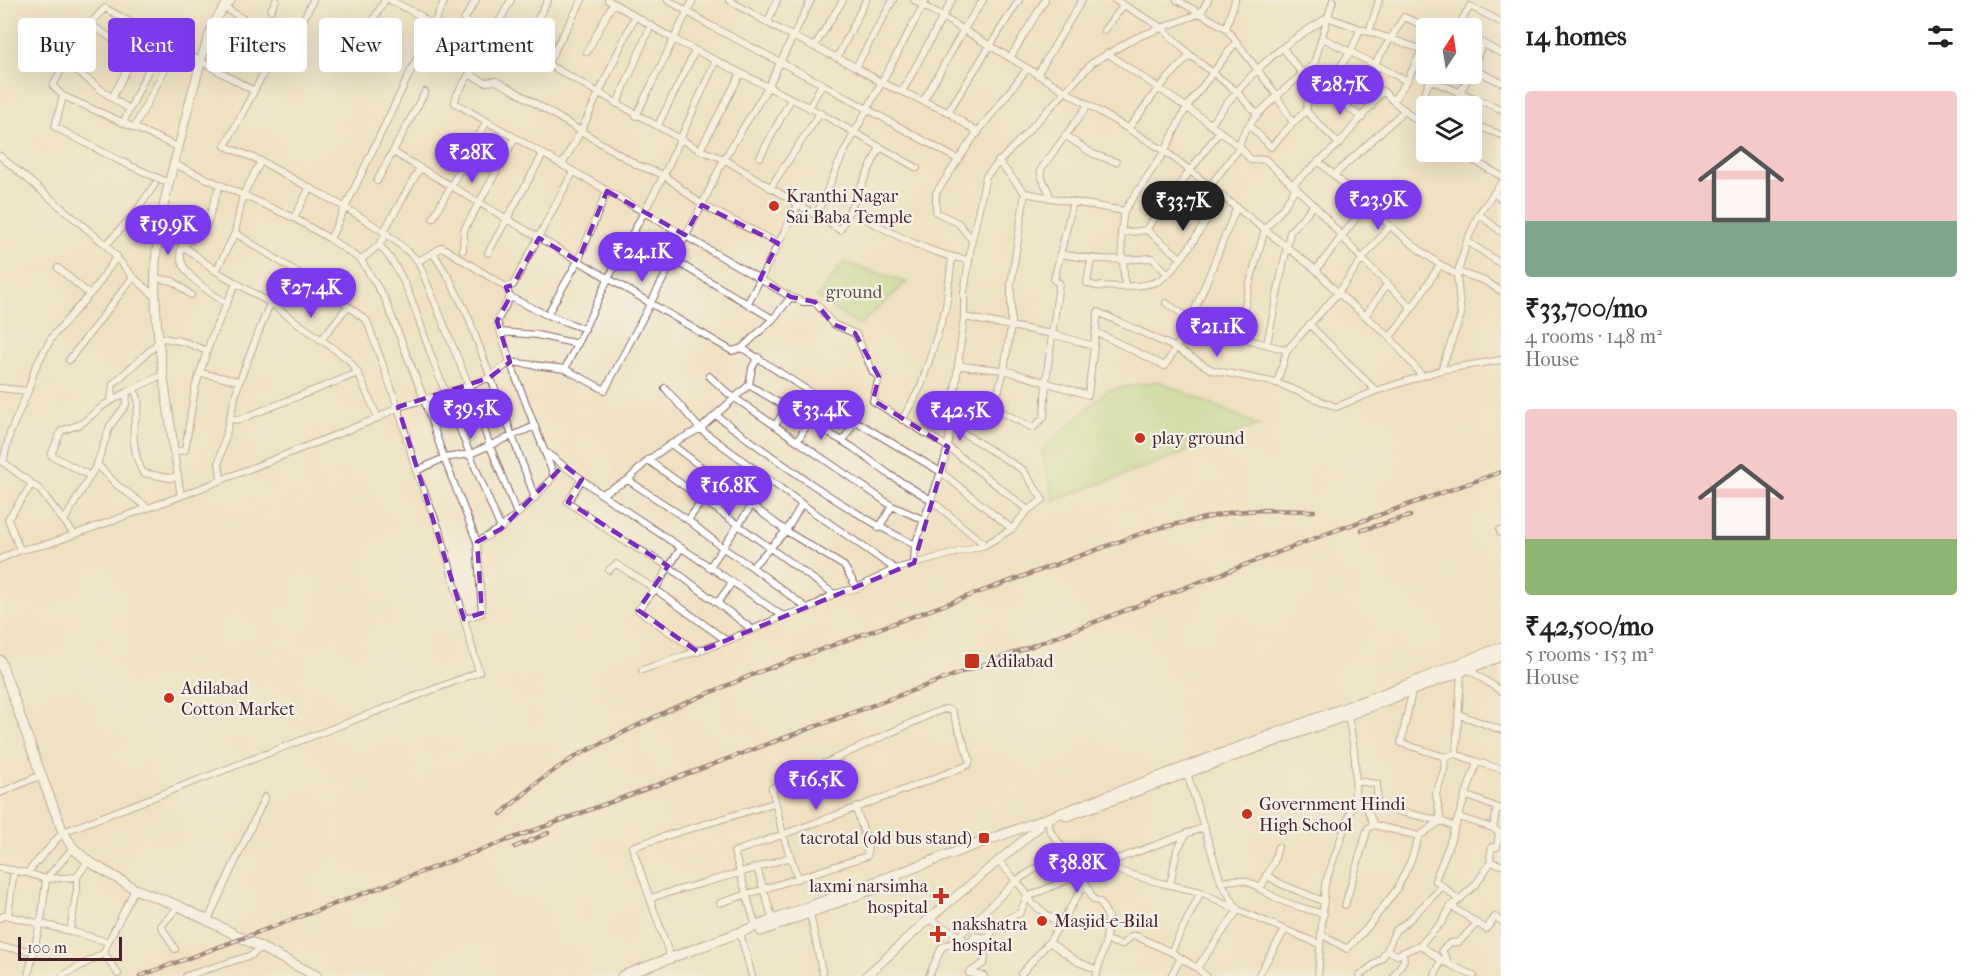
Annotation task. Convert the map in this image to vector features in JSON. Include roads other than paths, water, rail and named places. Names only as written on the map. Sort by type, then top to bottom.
[{"type":"main road","points":[[639,976],[773,920],[809,910],[1346,711],[1501,647]]},
{"type":"main road","points":[[1346,711],[1412,691],[1501,656]]},
{"type":"main road","points":[[0,660],[41,775],[63,831],[73,848],[88,861],[135,889],[179,906],[317,976]]},
{"type":"main road","points":[[622,976],[1039,827],[1048,820]]},
{"type":"street","points":[[271,10],[276,0]]},
{"type":"street","points":[[304,18],[313,0]]},
{"type":"street","points":[[374,18],[385,0]]},
{"type":"street","points":[[390,0],[422,18]]},
{"type":"street","points":[[435,18],[445,0]]},
{"type":"street","points":[[466,18],[476,0]]},
{"type":"street","points":[[501,18],[511,0]]},
{"type":"street","points":[[538,18],[548,0]]},
{"type":"street","points":[[555,49],[582,0]]},
{"type":"street","points":[[668,0],[711,26],[959,160]]},
{"type":"street","points":[[636,116],[693,0]]},
{"type":"street","points":[[729,0],[882,82],[948,112],[978,133]]},
{"type":"street","points":[[741,8],[745,0]]},
{"type":"street","points":[[768,22],[777,0]]},
{"type":"street","points":[[0,559],[20,550],[74,534],[181,496],[378,418],[398,407],[469,386],[489,378],[510,362],[565,369],[605,390],[724,159],[768,87],[811,0]]},
{"type":"street","points":[[814,47],[843,0]]},
{"type":"street","points":[[837,58],[867,0]]},
{"type":"street","points":[[856,67],[893,0]]},
{"type":"street","points":[[914,0],[924,3],[1027,69],[1165,151],[1316,270],[1338,293],[1390,338],[1422,376]]},
{"type":"street","points":[[903,90],[951,0]]},
{"type":"street","points":[[924,100],[983,0]]},
{"type":"street","points":[[948,112],[1019,0]]},
{"type":"street","points":[[1010,58],[1045,0]]},
{"type":"street","points":[[1037,75],[1082,0]]},
{"type":"street","points":[[1115,0],[1161,27],[1190,55],[1236,91],[1258,115]]},
{"type":"street","points":[[1178,0],[1226,28],[1277,96],[1293,123]]},
{"type":"street","points":[[914,563],[915,545],[948,447],[964,317],[964,293],[972,240],[986,177],[998,161],[1092,63],[1107,53],[1161,27],[1201,13],[1208,0]]},
{"type":"street","points":[[1226,28],[1235,0]]},
{"type":"street","points":[[1249,125],[1271,147],[1306,111],[1314,64],[1333,0]]},
{"type":"street","points":[[1369,32],[1379,0]]},
{"type":"street","points":[[587,52],[610,1],[695,51],[820,113],[917,168]]},
{"type":"street","points":[[181,496],[156,323],[155,278],[159,232],[188,104],[215,20],[227,3],[280,42],[225,146],[261,161],[385,232],[418,261],[469,386],[517,514]]},
{"type":"street","points":[[816,216],[842,156],[924,3]]},
{"type":"street","points":[[1104,30],[1124,5]]},
{"type":"street","points":[[1463,18],[1470,6],[1501,22]]},
{"type":"street","points":[[96,18],[105,8],[124,18]]},
{"type":"street","points":[[562,165],[581,131],[635,16]]},
{"type":"street","points":[[1328,16],[1360,30],[1416,47]]},
{"type":"street","points":[[1210,125],[1236,91],[1257,70],[1328,16]]},
{"type":"street","points":[[1359,95],[1376,68],[1374,65],[1404,17],[1416,22]]},
{"type":"street","points":[[617,104],[651,25]]},
{"type":"street","points":[[1360,30],[1351,51],[1333,77],[1372,106]]},
{"type":"street","points":[[1323,38],[1407,81]]},
{"type":"street","points":[[1125,287],[1121,233],[1124,211],[1165,151],[1186,108],[1236,42]]},
{"type":"street","points":[[1482,44],[1501,53]]},
{"type":"street","points":[[1283,48],[1303,75]]},
{"type":"street","points":[[658,126],[695,51]]},
{"type":"street","points":[[1107,53],[1240,147],[1251,160],[1265,159],[1314,205],[1362,259],[1412,308]]},
{"type":"street","points":[[1128,129],[1158,88],[1190,55]]},
{"type":"street","points":[[195,58],[254,92]]},
{"type":"street","points":[[565,369],[609,277],[664,176],[716,60]]},
{"type":"street","points":[[330,239],[414,62]]},
{"type":"street","points":[[1210,186],[1240,147],[1239,141],[1249,125],[1277,96],[1314,64]]},
{"type":"street","points":[[1394,100],[1416,65]]},
{"type":"street","points":[[555,69],[636,116],[680,137],[700,150],[724,159],[840,230],[880,147]]},
{"type":"street","points":[[972,240],[958,223],[936,212],[936,193],[1027,69]]},
{"type":"street","points":[[60,72],[53,86],[63,96],[178,147]]},
{"type":"street","points":[[78,72],[129,109]]},
{"type":"street","points":[[112,98],[126,72]]},
{"type":"street","points":[[123,122],[146,72]]},
{"type":"street","points":[[134,128],[163,72]]},
{"type":"street","points":[[700,150],[741,73]]},
{"type":"street","points":[[778,243],[702,205],[664,176],[637,165],[496,81],[485,82],[470,74],[456,96],[455,103],[573,172],[791,297],[803,302],[815,302],[833,324],[855,333],[873,372],[879,376],[873,401],[948,447],[1028,510]]},
{"type":"street","points":[[1482,75],[1501,82]]},
{"type":"street","points":[[809,108],[822,84]]},
{"type":"street","points":[[1445,84],[1501,109]]},
{"type":"street","points":[[1458,96],[1464,84]]},
{"type":"street","points":[[1238,337],[1265,229],[1283,208],[1294,186],[1318,161],[1339,144],[1383,91],[1414,118],[1416,113]]},
{"type":"street","points":[[377,181],[425,92]]},
{"type":"street","points":[[63,96],[55,127],[120,161],[169,183]]},
{"type":"street","points":[[1333,96],[1362,118]]},
{"type":"street","points":[[760,157],[790,99]]},
{"type":"street","points":[[1050,198],[1049,190],[1040,173],[1088,105]]},
{"type":"street","points":[[1334,174],[1405,110]]},
{"type":"street","points":[[1306,111],[1339,144]]},
{"type":"street","points":[[770,188],[820,113]]},
{"type":"street","points":[[433,218],[487,121]]},
{"type":"street","points":[[1482,128],[1501,135]]},
{"type":"street","points":[[1147,230],[1219,132]]},
{"type":"street","points":[[1065,135],[1093,154],[1116,162]]},
{"type":"street","points":[[463,250],[463,233],[515,138]]},
{"type":"street","points":[[393,152],[732,351],[742,348],[773,319],[791,297]]},
{"type":"street","points":[[488,253],[543,154]]},
{"type":"street","points":[[0,156],[106,245],[156,298]]},
{"type":"street","points":[[216,270],[235,233],[243,195],[261,161]]},
{"type":"street","points":[[998,161],[1025,193],[1124,211]]},
{"type":"street","points":[[1318,161],[1421,252],[1440,265],[1457,273],[1485,281],[1501,291]]},
{"type":"street","points":[[1476,162],[1501,176]]},
{"type":"street","points":[[174,164],[294,218],[361,260],[385,299],[477,542],[482,613],[464,619]]},
{"type":"street","points":[[361,260],[379,244],[420,168]]},
{"type":"street","points":[[506,287],[513,285],[573,172]]},
{"type":"street","points":[[1441,370],[1461,315],[1457,273],[1467,241],[1479,214],[1501,183]]},
{"type":"street","points":[[106,245],[136,212],[155,184]]},
{"type":"street","points":[[220,184],[204,232],[182,245],[179,252],[181,263],[199,285],[226,303]]},
{"type":"street","points":[[294,218],[309,189]]},
{"type":"street","points":[[547,315],[578,261],[607,191]]},
{"type":"street","points":[[1494,192],[1501,199]]},
{"type":"street","points":[[1025,193],[1011,285],[1011,326],[1004,370],[994,408],[1033,428],[1044,417],[1046,381],[1059,283],[1054,280],[1073,202]]},
{"type":"street","points":[[1091,260],[1087,283],[1096,286],[1125,287],[1154,283],[1181,258],[1222,195]]},
{"type":"street","points":[[748,303],[798,205]]},
{"type":"street","points":[[1267,344],[1290,232],[1314,205]]},
{"type":"street","points":[[1316,270],[1366,205]]},
{"type":"street","points":[[1096,332],[1165,366],[1190,319],[1237,207]]},
{"type":"street","points":[[1479,214],[1501,232]]},
{"type":"street","points":[[860,216],[898,236],[952,258],[969,260]]},
{"type":"street","points":[[1277,383],[1287,350],[1338,293],[1362,259],[1390,226]]},
{"type":"street","points":[[1121,233],[1147,230],[1181,258]]},
{"type":"street","points":[[27,873],[63,831],[479,672],[441,534],[416,471],[398,407],[367,321],[348,306],[235,233]]},
{"type":"street","points":[[1467,241],[1501,264]]},
{"type":"street","points":[[379,244],[392,259],[416,311],[501,529]]},
{"type":"street","points":[[182,245],[216,270],[270,303],[348,359],[378,418]]},
{"type":"street","points":[[418,261],[442,247],[506,287],[510,297],[547,315],[585,328]]},
{"type":"street","points":[[433,253],[449,278],[468,316],[535,498]]},
{"type":"street","points":[[1060,254],[1091,260],[1123,261],[1152,258],[1167,273]]},
{"type":"street","points":[[74,534],[40,490],[1,462],[35,368],[52,337],[89,294],[117,256]]},
{"type":"street","points":[[902,420],[921,386],[946,307],[952,258]]},
{"type":"street","points":[[672,259],[773,319]]},
{"type":"street","points":[[1390,338],[1440,265]]},
{"type":"street","points":[[58,268],[89,294]]},
{"type":"street","points":[[69,360],[134,277]]},
{"type":"street","points":[[155,278],[173,281],[191,295]]},
{"type":"street","points":[[174,452],[185,450],[195,388],[207,351],[236,283]]},
{"type":"street","points":[[1366,315],[1388,284]]},
{"type":"street","points":[[477,542],[501,529],[535,498],[554,476],[510,362],[497,321],[510,297]]},
{"type":"street","points":[[221,479],[219,462],[239,381],[270,303]]},
{"type":"street","points":[[1166,303],[1190,319],[1215,331],[1287,350]]},
{"type":"street","points":[[321,340],[348,306]]},
{"type":"street","points":[[958,356],[961,366],[1004,370],[1088,395],[1098,312],[1176,348],[1212,369],[1277,383],[1336,407],[1441,370],[1501,360]]},
{"type":"street","points":[[964,317],[1052,334],[1094,346]]},
{"type":"street","points":[[1309,324],[1376,391]]},
{"type":"street","points":[[501,332],[537,335],[578,344]]},
{"type":"street","points":[[158,340],[186,342],[207,351]]},
{"type":"street","points":[[111,401],[113,384],[158,340]]},
{"type":"street","points":[[742,348],[855,421],[941,472],[1012,529]]},
{"type":"street","points":[[601,494],[628,480],[648,460],[671,444],[700,429],[717,416],[749,385],[752,368],[758,357]]},
{"type":"street","points":[[200,373],[239,381]]},
{"type":"street","points":[[230,418],[238,420],[357,373]]},
{"type":"street","points":[[90,476],[52,456],[51,453],[61,431],[81,424],[111,401],[162,375]]},
{"type":"street","points":[[709,376],[734,398],[892,506],[924,520]]},
{"type":"street","points":[[749,385],[843,441],[890,475],[931,500],[985,545]]},
{"type":"street","points":[[0,388],[28,391]]},
{"type":"street","points":[[665,388],[700,429],[895,569]]},
{"type":"street","points":[[64,521],[97,464],[110,426],[126,405],[130,390]]},
{"type":"street","points":[[130,390],[138,395],[140,404],[134,428],[137,463],[143,472],[170,478],[177,476]]},
{"type":"street","points":[[798,440],[822,400]]},
{"type":"street","points":[[775,425],[787,408]]},
{"type":"street","points":[[717,416],[788,469],[879,528],[915,545]]},
{"type":"street","points":[[843,441],[855,421]]},
{"type":"street","points":[[642,670],[698,652],[783,616],[808,609],[834,594],[857,588],[895,569],[985,545],[1012,529],[1028,510],[1043,500],[1023,470],[950,424]]},
{"type":"street","points":[[416,471],[444,458],[470,454],[535,426]]},
{"type":"street","points":[[671,444],[786,531],[844,566],[857,588]]},
{"type":"street","points":[[544,451],[601,494],[731,584],[783,616]]},
{"type":"street","points":[[648,460],[834,594]]},
{"type":"street","points":[[97,464],[117,485],[147,507]]},
{"type":"street","points":[[582,479],[568,502],[621,539],[668,566],[753,630]]},
{"type":"street","points":[[628,480],[688,520],[808,609]]},
{"type":"street","points":[[710,568],[769,480]]},
{"type":"street","points":[[8,519],[32,484]]},
{"type":"street","points":[[688,520],[703,500]]},
{"type":"street","points":[[752,567],[786,531],[802,504]]},
{"type":"street","points":[[879,528],[892,506]]},
{"type":"street","points":[[0,517],[8,519]]},
{"type":"street","points":[[8,519],[20,550]]},
{"type":"street","points":[[681,548],[655,589],[638,610],[698,652]]},
{"type":"street","points":[[609,570],[616,564],[727,641]]},
{"type":"street","points":[[718,602],[731,584]]},
{"type":"street","points":[[1456,754],[1458,714],[1465,670],[1501,691]]},
{"type":"street","points":[[1412,691],[1401,743],[1446,757],[1456,754],[1501,769]]},
{"type":"street","points":[[756,927],[734,852],[783,835],[856,809],[968,765],[970,760],[952,711],[945,710],[924,717],[774,786],[772,792],[774,802],[783,835],[798,879]]},
{"type":"street","points":[[1321,975],[1319,944],[1324,914],[1325,884],[1354,801],[1356,781],[1355,757],[1346,711]]},
{"type":"street","points":[[1458,714],[1501,730]]},
{"type":"street","points":[[1441,821],[1436,794],[1446,757]]},
{"type":"street","points":[[1459,900],[1435,880],[1476,762]]},
{"type":"street","points":[[1186,770],[1221,882],[1238,910]]},
{"type":"street","points":[[0,793],[41,775]]},
{"type":"street","points":[[1356,781],[1377,784],[1377,807]]},
{"type":"street","points":[[1465,795],[1499,808],[1493,828]]},
{"type":"street","points":[[207,920],[266,797]]},
{"type":"street","points":[[1354,801],[1441,821],[1455,827]]},
{"type":"street","points":[[671,959],[632,847],[774,802]]},
{"type":"street","points":[[1365,804],[1374,825]]},
{"type":"street","points":[[720,903],[867,856],[868,844],[856,809]]},
{"type":"street","points":[[1387,950],[1397,955],[1420,945],[1442,922],[1451,906],[1476,884],[1491,862],[1492,847],[1497,846],[1500,834],[1493,828],[1458,817]]},
{"type":"street","points":[[1048,820],[1050,831],[1080,871],[1093,898],[1100,902],[1108,917],[1106,940],[1097,973],[1049,942]]},
{"type":"street","points":[[1321,934],[1347,949],[1367,928],[1397,889],[1411,860],[1419,836],[1441,821]]},
{"type":"street","points":[[1345,906],[1368,828],[1374,825],[1419,836]]},
{"type":"street","points":[[970,946],[974,936],[987,938],[996,927],[1011,916],[1020,914],[1027,897],[1080,871],[1205,826]]},
{"type":"street","points":[[866,976],[929,919],[1039,827]]},
{"type":"street","points":[[1170,885],[1177,850],[1187,833]]},
{"type":"street","points":[[1260,888],[1274,862],[1278,847]]},
{"type":"street","points":[[28,976],[40,923],[46,879],[73,848]]},
{"type":"street","points":[[929,976],[942,947],[952,943],[1016,881],[1065,850]]},
{"type":"street","points":[[650,898],[714,879],[740,874],[790,857]]},
{"type":"street","points":[[998,860],[1027,897],[1059,924]]},
{"type":"street","points":[[70,931],[77,877],[88,861]]},
{"type":"street","points":[[1491,862],[1501,865]]},
{"type":"street","points":[[1104,864],[1111,869],[1201,892],[1319,944]]},
{"type":"street","points":[[0,868],[46,879],[77,877]]},
{"type":"street","points":[[758,868],[762,889],[773,920]]},
{"type":"street","points":[[8,916],[14,870]]},
{"type":"street","points":[[1266,875],[1281,885],[1323,901]]},
{"type":"street","points":[[1221,882],[1246,880],[1278,899],[1324,914]]},
{"type":"street","points":[[1021,975],[1049,942],[1085,884]]},
{"type":"street","points":[[1359,976],[1381,958],[1395,931],[1410,920],[1443,886]]},
{"type":"street","points":[[62,976],[104,953],[135,889]]},
{"type":"street","points":[[1172,952],[1201,892]]},
{"type":"street","points":[[175,948],[161,926],[179,906]]},
{"type":"street","points":[[1451,906],[1486,929],[1495,917],[1501,921]]},
{"type":"street","points":[[809,910],[823,976]]},
{"type":"street","points":[[1197,968],[1238,910]]},
{"type":"street","points":[[0,918],[5,915],[108,942]]},
{"type":"street","points":[[929,919],[958,935],[985,956],[984,963],[969,975]]},
{"type":"street","points":[[1449,963],[1442,950],[1450,943],[1459,942],[1477,923]]},
{"type":"street","points":[[1258,976],[1285,930]]},
{"type":"street","points":[[741,935],[752,976]]},
{"type":"street","points":[[1106,940],[1121,945],[1134,936],[1172,952],[1206,976]]},
{"type":"street","points":[[1420,945],[1441,960],[1474,976]]},
{"type":"street","points":[[0,947],[33,951]]},
{"type":"street","points":[[186,976],[252,955],[261,947]]},
{"type":"street","points":[[1394,976],[1404,960],[1403,952]]},
{"type":"street","points":[[104,953],[118,974]]},
{"type":"street","points":[[1172,976],[1181,958]]},
{"type":"street","points":[[1436,976],[1441,960]]},
{"type":"street","points":[[969,975],[984,976]]},
{"type":"railway","points":[[140,976],[987,663],[1334,531],[1501,472]]},
{"type":"railway","points":[[501,814],[540,780],[576,756],[671,709],[759,672],[1154,529],[1233,512],[1314,511]]},
{"type":"railway","points":[[1362,530],[1410,516]]},
{"type":"railway","points":[[515,847],[548,833]]},
{"type":"place","name":"Kranthi Nagar Sai Baba Temple","points":[[774,206]]},
{"type":"place","name":"play ground","points":[[1140,438]]},
{"type":"place","name":"Adilabad","points":[[972,661]]},
{"type":"place","name":"Adilabad Cotton Market","points":[[169,698]]},
{"type":"place","name":"Government Hindi High School","points":[[1247,814]]},
{"type":"place","name":"tacrotal (old bus stand)","points":[[984,838]]},
{"type":"place","name":"laxmi narsimha hospital","points":[[941,896]]},
{"type":"place","name":"Masjid-e-Bilal","points":[[1042,921]]},
{"type":"place","name":"nakshatra hospital","points":[[938,934]]},
{"type":"park label","name":"ground","points":[[854,292]]}]
